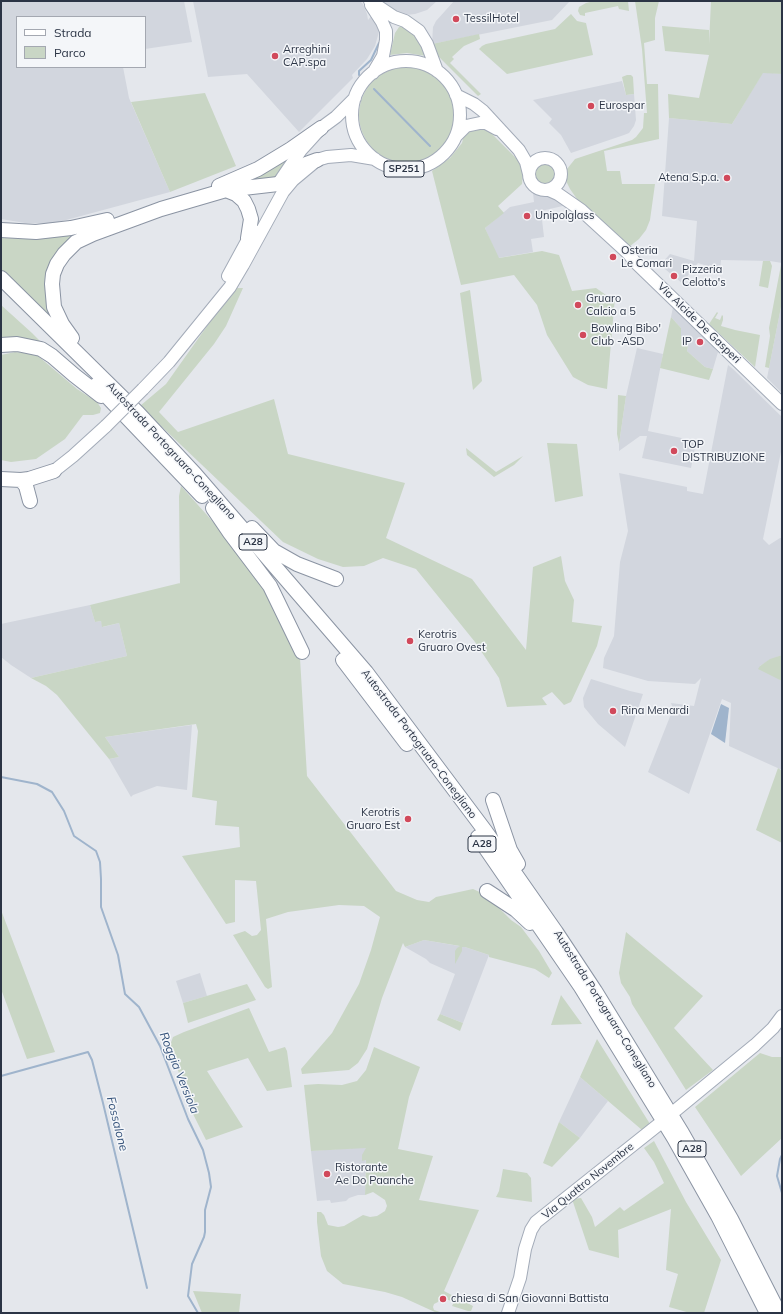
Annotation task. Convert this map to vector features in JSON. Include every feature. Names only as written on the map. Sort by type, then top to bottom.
[{"type":"highway","points":[[1,230],[36,232],[90,225],[211,189],[233,181],[258,169],[292,149],[321,128]]},
{"type":"highway","points":[[134,418],[75,343],[62,324],[54,307],[52,295],[53,274],[57,264],[64,254],[76,242],[93,234],[162,209],[226,190],[278,184],[306,164],[317,160]]},
{"type":"highway","points":[[226,190],[236,194],[244,201],[248,209],[251,219],[248,238]]},
{"type":"highway","name":"Autostrada Portogruaro-Conegliano","points":[[1,278],[134,418],[325,637],[474,832],[581,988],[674,1138],[718,1216],[767,1313]]},
{"type":"highway","name":"Autostrada Portogruaro-Conegliano","points":[[1,290],[93,382],[195,474],[366,672],[486,832],[595,991],[708,1176],[779,1313]]},
{"type":"highway","points":[[1,345],[18,344],[41,349],[52,356],[103,398],[134,418]]},
{"type":"highway","points":[[1,479],[21,480],[38,477],[54,471]]},
{"type":"highway","points":[[195,474],[227,500],[274,551],[297,564],[336,579]]},
{"type":"highway","points":[[21,480],[26,486],[30,501]]},
{"type":"highway","points":[[213,508],[270,586],[302,652]]},
{"type":"highway","points":[[493,800],[510,850],[540,899],[556,932]]},
{"type":"highway","points":[[488,891],[516,910],[530,923],[581,988]]},
{"type":"main road","name":"SP251","points":[[367,1],[382,22],[386,32],[386,47],[372,74],[362,85],[355,98],[352,114],[356,135],[364,148],[375,159],[387,166],[400,169],[414,169],[428,165],[439,158],[449,148],[456,136],[459,126],[460,105],[448,82],[437,71],[424,64],[409,62],[394,63],[381,68],[372,74]]},
{"type":"main road","name":"SP251","points":[[370,1],[394,17],[405,21],[419,31],[427,44],[437,71]]},
{"type":"main road","name":"SP251","points":[[456,95],[474,104],[483,111],[519,150]]},
{"type":"main road","points":[[214,305],[248,238],[278,184],[301,150],[321,128],[336,117],[355,98]]},
{"type":"main road","name":"SP251","points":[[456,136],[466,126],[480,123],[486,123],[500,131]]},
{"type":"main road","points":[[519,150],[540,160]]},
{"type":"main road","points":[[519,150],[526,162],[529,174],[530,178],[534,185],[540,190],[549,190],[557,185],[561,179],[561,172],[557,164],[549,159],[540,160],[531,167],[529,174]]},
{"type":"main road","points":[[54,471],[74,456],[106,426],[169,362],[194,332],[214,305],[230,287],[283,192],[293,180],[317,160],[338,155],[351,155],[375,159]]},
{"type":"main road","name":"Via Alcide De Gasperi","points":[[561,179],[566,189],[581,210]]},
{"type":"main road","name":"Via Alcide De Gasperi","points":[[549,190],[558,194],[581,210],[629,254],[634,261],[782,404]]},
{"type":"main road","points":[[676,1110],[756,1045],[773,1028],[782,1016]]},
{"type":"main road","name":"Via Quattro Novembre","points":[[508,1313],[520,1278],[525,1249],[531,1230],[536,1222],[658,1125]]},
{"type":"shaded area","points":[[1,1],[184,1],[192,42],[146,49],[146,16],[16,16],[16,68],[123,68],[129,98],[170,192],[55,223],[25,223],[1,219]]},
{"type":"shaded area","points":[[193,1],[360,1],[363,4],[368,20],[373,14],[380,28],[375,46],[367,59],[352,75],[353,78],[299,132],[247,74],[208,77]]},
{"type":"shaded area","points":[[380,1],[437,1],[427,10],[406,15],[394,13]]},
{"type":"shaded area","points":[[454,1],[570,1],[552,20],[432,44],[433,27],[436,21]]},
{"type":"shaded area","points":[[763,72],[782,74],[782,263],[770,261],[721,260],[720,270],[698,263],[682,283],[660,265],[670,254],[694,261],[697,221],[662,216],[669,118],[732,124]]},
{"type":"shaded area","name":"Eurospar","points":[[622,81],[626,95],[634,94],[636,120],[634,126],[629,133],[571,153],[561,135],[549,123],[552,119],[533,100]]},
{"type":"shaded area","points":[[533,193],[552,195],[567,205],[541,211],[544,237],[531,239],[533,252],[498,258],[485,228],[510,207],[534,202]]},
{"type":"shaded area","points":[[782,302],[782,393],[767,378]]},
{"type":"shaded area","points":[[673,307],[718,352],[713,369],[705,367],[687,351],[688,346],[681,340],[681,328],[671,317]]},
{"type":"shaded area","points":[[637,348],[663,354],[648,431],[696,441],[691,468],[642,458],[647,436],[640,436],[619,451],[626,396]]},
{"type":"shaded area","points":[[728,365],[782,417],[782,447],[763,539],[769,545],[782,538],[782,655],[760,666],[782,681],[782,770],[729,746],[731,703],[722,699],[689,794],[648,772],[673,709],[671,703],[694,706],[701,678],[695,684],[648,681],[603,668],[604,658],[614,636],[620,562],[628,531],[619,473],[687,487],[687,491],[703,494]]},
{"type":"shaded area","points":[[90,605],[95,622],[101,621],[103,627],[119,623],[127,656],[31,678],[1,657],[1,624]]},
{"type":"shaded area","points":[[591,679],[643,694],[625,747],[598,724],[584,707],[583,698]]},
{"type":"shaded area","points":[[192,725],[187,790],[157,786],[131,797],[109,759],[119,757],[105,737]]},
{"type":"shaded area","points":[[424,940],[465,947],[489,955],[463,1023],[440,1014],[455,974],[430,963],[426,959],[405,947]]},
{"type":"shaded area","points":[[200,973],[207,996],[183,1003],[176,981]]},
{"type":"shaded area","points":[[580,1077],[608,1101],[580,1138],[559,1122]]},
{"type":"shaded area","points":[[366,1147],[365,1195],[358,1195],[349,1198],[346,1201],[331,1203],[330,1200],[317,1201],[311,1151]]},
{"type":"green space","points":[[594,1],[628,1],[629,11],[619,9],[618,6],[585,13],[585,16],[580,15],[578,11],[579,7]]},
{"type":"green space","points":[[635,1],[659,1],[655,18],[655,40],[644,43],[647,84],[658,84],[659,139],[604,151],[607,171],[620,171],[622,184],[655,184],[650,220],[646,230],[639,239],[629,247],[624,246],[577,199],[566,181],[565,175],[567,169],[575,159],[632,140],[643,128],[644,113],[647,113],[642,49]]},
{"type":"green space","points":[[711,1],[782,1],[782,74],[763,73],[732,124],[669,118],[668,94],[699,98],[709,55],[665,51],[662,26],[709,30],[709,44]]},
{"type":"green space","points":[[571,14],[577,21],[586,23],[593,55],[507,74],[479,49],[486,44],[555,29]]},
{"type":"green space","points":[[405,25],[414,30],[426,56],[407,53],[390,55],[395,33],[399,27]]},
{"type":"green space","points":[[479,34],[480,39],[464,46],[452,57],[454,59],[450,63],[481,94],[478,96],[437,55],[432,44]]},
{"type":"green space","points":[[407,67],[425,71],[434,75],[441,81],[447,88],[451,97],[455,115],[451,133],[447,142],[441,149],[434,155],[425,159],[407,163],[389,159],[380,155],[373,149],[367,142],[363,133],[359,115],[363,97],[367,88],[373,81],[380,75],[389,71]]},
{"type":"green space","points":[[631,75],[633,77],[634,94],[626,95],[622,77]]},
{"type":"green space","points":[[205,93],[236,166],[170,192],[131,102]]},
{"type":"green space","points":[[480,127],[488,130],[521,163],[523,173],[522,184],[498,206],[504,213],[485,228],[499,258],[542,251],[559,255],[572,291],[596,288],[606,295],[615,297],[607,389],[588,385],[573,377],[547,335],[537,305],[514,275],[461,285],[432,171],[450,158],[462,143],[464,135],[471,128]]},
{"type":"green space","points":[[292,154],[277,178],[236,185]]},
{"type":"green space","points":[[541,163],[549,163],[556,170],[556,178],[549,185],[541,185],[534,178],[534,170]]},
{"type":"green space","points":[[78,234],[56,259],[58,325],[1,274],[1,238],[36,239]]},
{"type":"green space","points":[[763,261],[770,261],[772,266],[768,288],[759,286]]},
{"type":"green space","points":[[782,264],[782,302],[769,368],[765,367],[770,336],[769,328]]},
{"type":"green space","points":[[234,288],[243,288],[226,326],[214,344],[159,412],[178,432],[274,399],[288,454],[405,483],[386,538],[472,579],[526,650],[533,567],[561,556],[565,581],[574,600],[572,622],[602,626],[597,646],[571,702],[564,705],[552,692],[542,698],[547,705],[507,707],[499,678],[475,642],[416,569],[383,558],[364,566],[343,567],[318,559],[283,542],[140,406],[166,384]]},
{"type":"green space","points":[[470,290],[482,381],[473,390],[460,293]]},
{"type":"green space","points":[[1,305],[32,333],[42,343],[1,343]]},
{"type":"green space","points":[[717,312],[718,313],[715,318],[720,320],[722,315],[723,316],[721,326],[760,335],[755,367],[709,324]]},
{"type":"green space","points":[[671,317],[681,328],[681,340],[688,346],[687,351],[705,367],[713,369],[709,380],[660,368]]},
{"type":"green space","points":[[15,352],[38,356],[77,389],[97,402],[101,408],[100,413],[83,415],[65,439],[36,459],[11,462],[1,460],[1,355]]},
{"type":"green space","points":[[618,395],[626,396],[619,444],[617,434]]},
{"type":"green space","points":[[547,443],[577,444],[583,496],[555,502]]},
{"type":"green space","points":[[466,448],[496,472],[523,456],[514,465],[494,477],[467,455]]},
{"type":"green space","points":[[181,486],[240,552],[264,585],[300,658],[307,776],[396,891],[417,900],[429,902],[436,897],[473,889],[486,895],[511,920],[521,927],[539,951],[552,973],[549,978],[535,969],[489,957],[489,955],[465,947],[462,947],[462,951],[455,964],[455,951],[460,946],[424,940],[405,947],[403,943],[382,998],[367,1049],[358,1063],[349,1070],[302,1074],[301,1069],[332,1033],[359,984],[371,950],[380,917],[364,906],[339,905],[288,912],[266,919],[272,987],[268,989],[265,987],[233,935],[245,931],[252,936],[257,935],[261,930],[256,881],[235,880],[235,922],[226,924],[182,856],[240,847],[239,827],[215,825],[217,801],[192,797],[198,731],[196,724],[105,737],[119,757],[109,759],[57,695],[46,686],[31,678],[127,656],[119,623],[102,627],[101,621],[95,622],[90,605],[180,583],[179,496]]},
{"type":"green space","points":[[782,655],[782,681],[758,669],[770,659]]},
{"type":"green space","points":[[778,768],[782,771],[782,843],[756,830]]},
{"type":"green space","points":[[1,910],[55,1052],[27,1059],[1,989]]},
{"type":"green space","points":[[626,932],[703,996],[674,1028],[713,1070],[686,1090],[632,1004],[630,997],[621,983],[619,973]]},
{"type":"green space","points":[[247,984],[256,1000],[188,1023],[183,1003]]},
{"type":"green space","points":[[561,995],[582,1024],[551,1025]]},
{"type":"green space","points":[[249,1008],[269,1052],[285,1047],[287,1051],[292,1087],[267,1091],[248,1058],[207,1071],[243,1127],[206,1140],[190,1108],[170,1045],[173,1037]]},
{"type":"green space","points":[[440,1014],[463,1023],[460,1031],[437,1020]]},
{"type":"green space","points":[[597,1039],[650,1124],[642,1130],[580,1077]]},
{"type":"green space","points":[[374,1047],[420,1067],[409,1097],[398,1149],[433,1156],[419,1200],[479,1210],[444,1291],[473,1306],[471,1311],[452,1306],[454,1302],[440,1297],[438,1302],[434,1304],[433,1307],[434,1310],[443,1313],[437,1313],[402,1297],[385,1292],[343,1284],[327,1271],[321,1256],[317,1212],[321,1212],[324,1215],[328,1225],[338,1227],[344,1226],[363,1215],[370,1217],[377,1216],[385,1211],[387,1206],[385,1200],[373,1192],[365,1195],[366,1160],[362,1161],[362,1155],[366,1148],[311,1151],[304,1085],[342,1085],[357,1081],[366,1070]]},
{"type":"green space","points":[[760,1053],[772,1057],[782,1057],[782,1138],[741,1176],[695,1107]]},
{"type":"green space","points":[[559,1122],[580,1138],[552,1167],[543,1163]]},
{"type":"green space","points":[[654,1141],[686,1202],[721,1260],[704,1313],[690,1313],[669,1307],[678,1274],[666,1270],[671,1209],[618,1230],[619,1258],[589,1250],[572,1199],[581,1198],[592,1217],[595,1227],[620,1207],[624,1211],[664,1183],[654,1162],[644,1148]]},
{"type":"green space","points":[[503,1169],[527,1173],[531,1178],[532,1202],[496,1197],[499,1191]]},
{"type":"green space","points":[[193,1291],[241,1294],[239,1313],[202,1313]]},
{"type":"water","points":[[721,704],[729,708],[725,743],[711,734]]},
{"type":"waterway","points":[[359,75],[359,71],[371,60],[379,43]]},
{"type":"waterway","points":[[374,89],[430,146]]},
{"type":"waterway","name":"Roggia Versiola","points":[[1,777],[37,784],[52,792],[64,811],[74,836],[96,851],[100,862],[101,907],[118,955],[125,994],[139,1007],[160,1046],[188,1119],[203,1150],[209,1173],[211,1187],[205,1210],[205,1232],[192,1264],[188,1296],[198,1313]]},
{"type":"waterway","name":"Fossalone","points":[[1,1076],[88,1052],[92,1060],[103,1103],[147,1288]]},
{"type":"waterway","points":[[782,1155],[777,1176],[782,1193]]},
{"type":"place","name":"TessilHotel","points":[[456,19]]},
{"type":"place","name":"Arreghini CAP.spa","points":[[275,56]]},
{"type":"place","name":"Eurospar","points":[[591,106]]},
{"type":"place","name":"Atena S.p.a.","points":[[727,178]]},
{"type":"place","name":"Unipolglass","points":[[527,216]]},
{"type":"place","name":"Osteria Le Comari","points":[[613,257]]},
{"type":"place","name":"Pizzeria Celotto's","points":[[674,276]]},
{"type":"place","name":"Gruaro Calcio a 5","points":[[578,305]]},
{"type":"place","name":"Bowling Bibo' Club -ASD","points":[[583,335]]},
{"type":"place","name":"IP","points":[[700,342]]},
{"type":"place","name":"TOP DISTRIBUZIONE","points":[[674,451]]},
{"type":"place","name":"Kerotris Gruaro Ovest","points":[[410,641]]},
{"type":"place","name":"Rina Menardi","points":[[613,711]]},
{"type":"place","name":"Kerotris Gruaro Est","points":[[408,819]]},
{"type":"place","name":"Ristorante Ae Do Paanche","points":[[327,1174]]},
{"type":"place","name":"chiesa di San Giovanni Battista","points":[[443,1299]]}]
